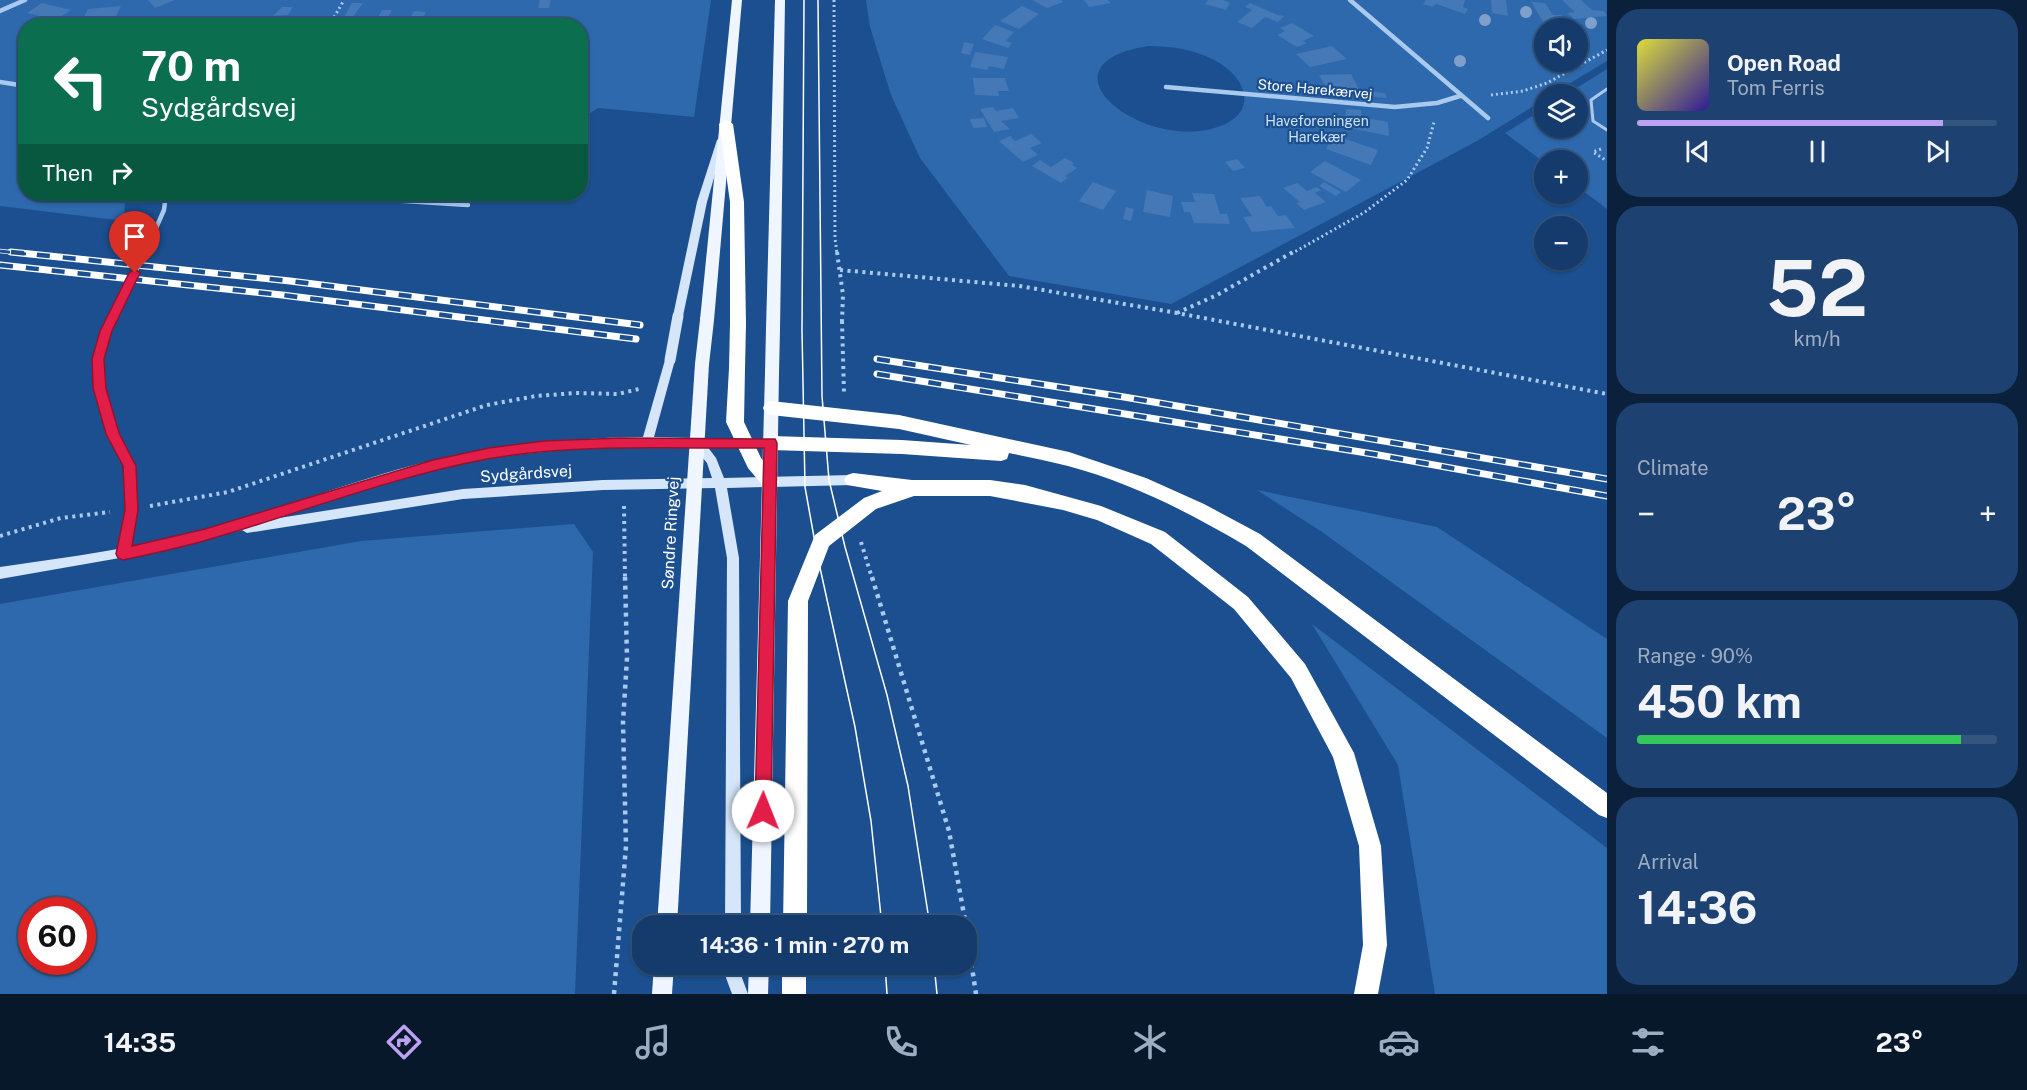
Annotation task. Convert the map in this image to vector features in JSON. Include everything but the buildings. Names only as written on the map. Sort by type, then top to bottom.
[{"type":"highway","points":[[726,124],[736,202],[738,324],[735,422],[754,463],[770,482]]},
{"type":"highway","points":[[771,408],[899,422],[1069,459],[1140,483],[1198,508],[1253,540],[1607,807]]},
{"type":"highway","points":[[771,443],[903,447],[1069,459]]},
{"type":"highway","points":[[853,480],[912,488],[990,488],[1025,493],[1101,514],[1167,544],[1241,603],[1298,671],[1343,753],[1370,846],[1376,945],[1366,994]]},
{"type":"highway","points":[[795,915],[798,601],[822,541],[857,511],[875,501],[912,488]]},
{"type":"highway","points":[[794,994],[795,975]]},
{"type":"main road","name":"Søndre Ringvej","points":[[668,915],[702,364],[737,0]]},
{"type":"main road","points":[[760,915],[780,0]]},
{"type":"main road","points":[[662,994],[663,975]]},
{"type":"main road","points":[[758,994],[759,975]]},
{"type":"street","points":[[0,11],[26,0]]},
{"type":"street","points":[[1350,0],[1488,118]]},
{"type":"street","points":[[0,82],[18,85]]},
{"type":"street","name":"Store Harekærvej","points":[[1166,87],[1395,107],[1437,103],[1460,96]]},
{"type":"street","points":[[647,443],[670,360],[702,202],[726,124]]},
{"type":"street","points":[[123,554],[131,510],[130,466],[113,434],[100,388],[98,359],[106,331],[145,253],[164,210],[165,201]]},
{"type":"street","points":[[404,201],[468,205]]},
{"type":"street","name":"Sydgårdsvej","points":[[205,535],[433,465],[489,454],[544,447],[647,443],[771,443]]},
{"type":"street","points":[[697,443],[712,461],[720,483],[733,558],[733,915]]},
{"type":"street","name":"Sydgårdsvej","points":[[0,573],[123,554],[205,535],[463,494],[628,485],[853,480]]},
{"type":"street","points":[[733,975],[740,994]]},
{"type":"lane","points":[[1607,88],[1591,100],[1593,121],[1607,130]]},
{"type":"path","points":[[334,18],[344,0]]},
{"type":"path","points":[[834,0],[835,238],[843,295],[844,393]]},
{"type":"path","points":[[1460,96],[1523,91],[1547,83],[1607,51]]},
{"type":"path","points":[[1177,313],[1217,295],[1365,212],[1407,180],[1427,148],[1434,125],[1437,103]]},
{"type":"path","points":[[1607,147],[1593,152],[1607,161]]},
{"type":"path","points":[[840,270],[1019,286],[1177,313],[1607,394]]},
{"type":"path","points":[[0,536],[61,518],[131,510],[228,492],[487,405],[536,396],[576,393],[618,394],[645,387]]},
{"type":"path","points":[[614,994],[626,846],[623,722],[627,658],[623,510],[628,485]]},
{"type":"path","points":[[857,511],[861,541],[949,831],[964,915]]},
{"type":"path","points":[[973,975],[976,994]]},
{"type":"green space","points":[[0,0],[711,0],[694,117],[598,108],[588,114],[588,18],[18,18],[18,201],[125,201],[124,221],[0,206]]},
{"type":"green space","name":"Haveforeningen Harekær","points":[[866,0],[1607,0],[1607,61],[1569,84],[1534,84],[1534,106],[1477,141],[1171,304],[1009,276],[920,158],[891,95],[870,27]],"holes":[[[1148,46],[1173,48],[1206,56],[1227,68],[1242,88],[1243,108],[1237,116],[1226,124],[1211,129],[1182,131],[1153,126],[1128,115],[1109,101],[1099,85],[1100,69],[1115,55]]]},
{"type":"green space","points":[[1607,69],[1607,209],[1588,195],[1588,150],[1534,150],[1534,155],[1505,133],[1534,115],[1534,138],[1588,138],[1588,84],[1583,84]]},
{"type":"green space","points":[[1257,490],[1437,527],[1607,639],[1607,738],[1322,532]]},
{"type":"green space","points":[[574,524],[593,552],[575,994],[0,994],[0,604],[361,541]]},
{"type":"green space","points":[[1312,624],[1607,848],[1607,994],[1435,994],[1398,765]]},
{"type":"tram line","points":[[804,0],[802,331],[805,487],[817,554],[855,727],[871,821],[881,915]]},
{"type":"tram line","points":[[818,0],[822,396],[829,480],[845,547],[887,695],[908,786],[928,915]]},
{"type":"tram line","points":[[886,975],[887,994]]},
{"type":"tram line","points":[[935,975],[937,994]]},
{"type":"railway","points":[[0,251],[26,254]]},
{"type":"railway","points":[[11,252],[290,281],[640,325]]},
{"type":"railway","points":[[0,265],[282,295],[636,339]]},
{"type":"railway","points":[[877,359],[1124,397],[1607,479]]},
{"type":"railway","points":[[877,374],[1373,454],[1607,496]]},
{"type":"route","points":[[135,273],[106,331],[98,359],[100,388],[113,434],[130,466],[131,510],[123,554],[205,535],[433,465],[489,454],[544,447],[620,444],[771,443],[763,811]]}]
